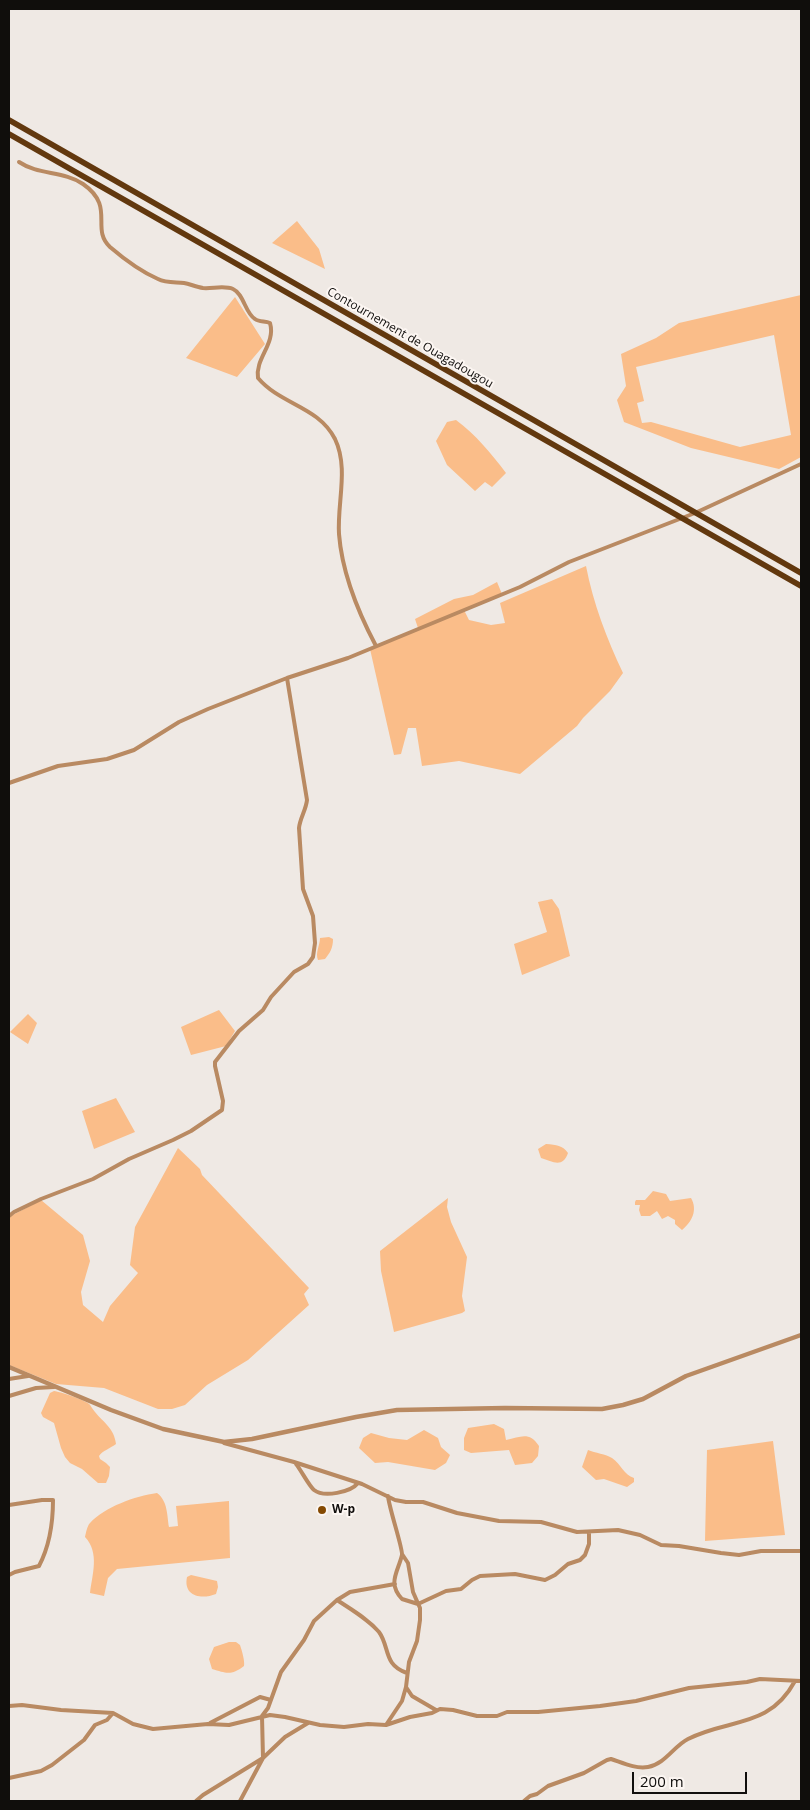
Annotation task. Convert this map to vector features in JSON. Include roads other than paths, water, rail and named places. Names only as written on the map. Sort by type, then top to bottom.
[{"type":"highway","name":"Contournement de Ouagadougou","points":[[9,120],[801,573]]},
{"type":"highway","name":"Contournement de Ouagadougou","points":[[9,134],[801,586]]},
{"type":"street","points":[[19,162],[36,171],[70,178],[89,189],[101,205],[101,230],[108,246],[139,268],[166,282],[184,283],[204,288],[230,288],[236,290],[253,318],[270,323],[272,332],[269,344],[260,362],[258,378],[274,393],[308,410],[320,419],[335,439],[340,453],[342,493],[339,530],[341,548],[358,609],[376,646]]},
{"type":"street","points":[[9,783],[58,766],[106,758],[134,750],[179,722],[287,678],[348,658],[520,587],[569,562],[695,513],[801,464]]},
{"type":"street","points":[[9,1216],[41,1199],[93,1179],[129,1159],[173,1140],[191,1131],[222,1110],[223,1101],[215,1062],[239,1032],[263,1010],[294,972],[308,964],[313,957],[315,943],[313,916],[304,889],[300,828],[300,820],[307,800],[287,678]]},
{"type":"street","points":[[224,1442],[252,1439],[397,1410],[602,1409],[643,1399],[686,1376],[801,1336]]},
{"type":"street","points":[[9,1367],[54,1387],[163,1429],[224,1442],[294,1462],[358,1483],[406,1502],[423,1502],[457,1513],[499,1521],[541,1522],[577,1532],[589,1533],[618,1530],[640,1535],[661,1544],[721,1554],[739,1555],[761,1550],[801,1551]]},
{"type":"street","points":[[9,1379],[28,1376]]},
{"type":"street","points":[[9,1396],[36,1388],[54,1387]]},
{"type":"street","points":[[294,1462],[314,1490],[330,1493],[347,1491],[354,1488],[358,1483]]},
{"type":"street","points":[[386,1725],[397,1711],[406,1688],[407,1672],[417,1641],[420,1620],[407,1560],[402,1554],[388,1496]]},
{"type":"street","points":[[9,1504],[52,1500],[53,1518],[52,1532],[39,1566],[9,1575]]},
{"type":"street","points":[[402,1554],[396,1570],[395,1584],[397,1593],[402,1599],[418,1604],[446,1591],[460,1589],[480,1576],[515,1574],[545,1580],[555,1575],[568,1564],[580,1560],[589,1544],[589,1533]]},
{"type":"street","points":[[240,1801],[263,1758],[262,1716],[281,1672],[304,1640],[314,1621],[337,1600],[350,1592],[395,1584]]},
{"type":"street","points":[[337,1600],[362,1616],[374,1627],[381,1636],[386,1652],[395,1666],[407,1672]]},
{"type":"street","points":[[9,1706],[22,1705],[61,1710],[113,1713],[133,1724],[153,1729],[208,1724],[235,1724],[262,1716],[278,1716],[308,1723],[339,1727],[368,1724],[386,1725],[445,1709],[477,1716],[496,1716],[507,1712],[538,1712],[600,1706],[689,1688],[737,1684],[760,1679],[801,1682]]},
{"type":"street","points":[[524,1801],[548,1786],[584,1773],[607,1760],[646,1767],[657,1764],[690,1738],[762,1716],[782,1700],[795,1681]]},
{"type":"street","points":[[406,1688],[412,1696],[436,1710]]},
{"type":"street","points":[[208,1724],[260,1697],[270,1700]]},
{"type":"street","points":[[9,1778],[41,1771],[52,1766],[84,1740],[95,1725],[107,1720],[113,1713]]},
{"type":"street","points":[[196,1801],[263,1758],[282,1739],[308,1723]]},
{"type":"place","name":"W-p","points":[[322,1510]]}]
